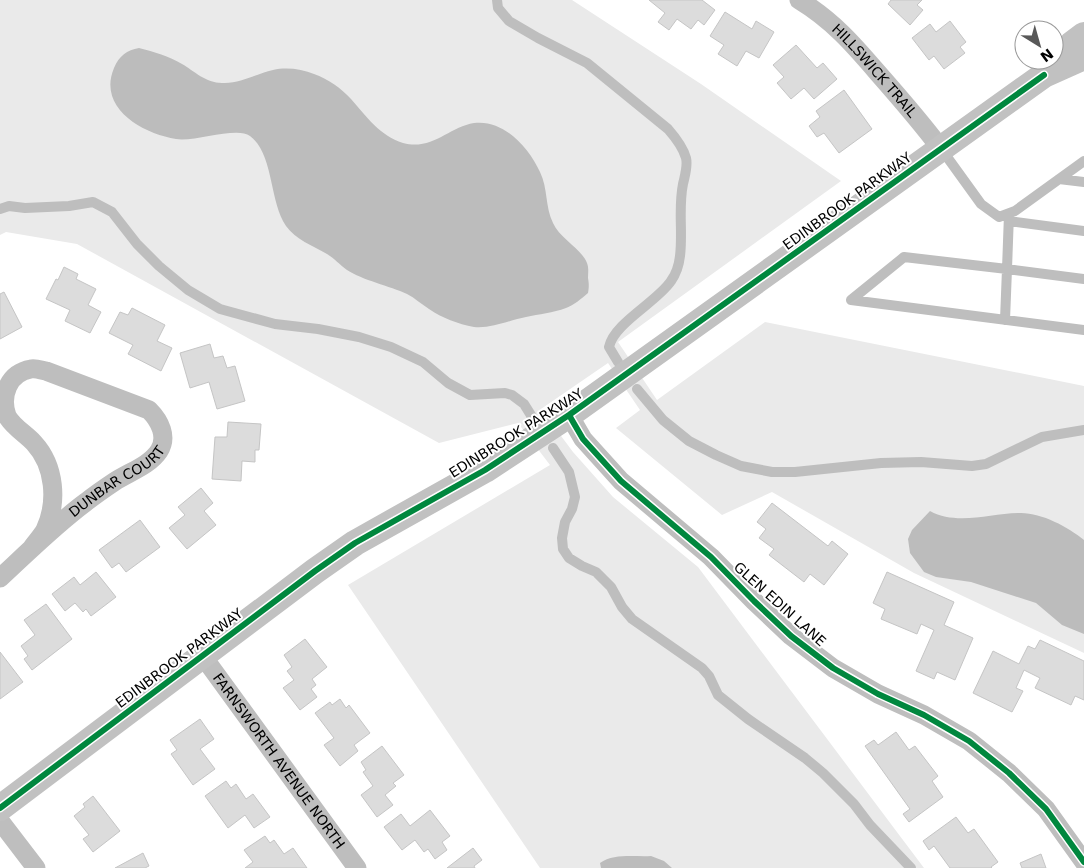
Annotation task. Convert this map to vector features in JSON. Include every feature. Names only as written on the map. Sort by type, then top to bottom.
[{"type":"street","name":"HILLSWICK TRAIL","points":[[799,0],[848,37],[909,107],[941,149]]},
{"type":"street","name":"EDINBROOK PARKWAY","points":[[1044,75],[1072,44],[1084,35]]},
{"type":"street","name":"EDINBROOK PARKWAY","points":[[0,808],[315,571],[355,544],[485,470],[569,415],[1044,75],[1084,57]]},
{"type":"street","name":"DUNBAR COURT","points":[[0,578],[86,501],[153,458],[162,443],[162,433],[156,417],[149,410],[46,371],[33,368],[21,372],[12,379],[4,390],[3,403],[8,417],[35,444],[47,463],[53,486],[52,508],[44,530],[31,549]]},
{"type":"street","name":"GLEN EDIN LANE","points":[[569,415],[583,439],[621,482],[711,557],[791,636],[833,668],[878,694],[924,715],[969,741],[1009,773],[1046,809],[1084,862]]},
{"type":"street","name":"FARNSWORTH AVENUE NORTH","points":[[202,655],[357,868]]},
{"type":"street","points":[[0,821],[36,868]]},
{"type":"lane","points":[[497,0],[498,8],[509,21],[587,63],[668,129],[684,152],[687,165],[681,199],[680,256],[676,275],[664,290],[637,312],[611,340],[609,347],[618,362]]},
{"type":"lane","points":[[941,149],[981,204],[999,217],[1084,231]]},
{"type":"lane","points":[[1005,320],[1009,218],[1084,161]]},
{"type":"lane","points":[[1059,179],[1084,182]]},
{"type":"lane","points":[[0,209],[9,206],[24,208],[69,206],[93,202],[112,212],[137,244],[159,266],[188,290],[220,309],[275,324],[318,328],[359,336],[391,347],[423,362],[448,383],[470,395],[505,393],[512,395],[524,404],[534,420]]},
{"type":"lane","points":[[1084,279],[904,257],[851,300],[1084,330]]},
{"type":"lane","points":[[637,389],[663,420],[689,441],[716,456],[741,466],[772,472],[796,472],[881,463],[921,462],[972,466],[986,464],[1042,436],[1084,430]]},
{"type":"lane","points":[[553,448],[569,472],[575,497],[572,509],[565,522],[562,538],[563,549],[569,558],[596,572],[612,587],[622,607],[632,618],[702,668],[718,695],[823,773],[854,804],[870,825],[911,868]]},
{"type":"shaded area","points":[[0,0],[572,0],[701,84],[841,181],[618,342],[657,400],[765,322],[1084,386],[1084,653],[914,573],[772,492],[722,515],[616,428],[640,410],[608,363],[541,409],[573,452],[613,497],[698,567],[924,868],[540,868],[348,585],[550,465],[518,423],[439,443],[77,244],[6,232],[0,235]]},
{"type":"shaded area","points":[[139,48],[172,59],[205,79],[216,82],[235,82],[278,69],[294,69],[309,72],[324,78],[339,88],[380,130],[387,136],[403,143],[423,144],[465,125],[474,123],[485,123],[505,130],[522,145],[543,178],[550,217],[556,229],[580,253],[587,263],[588,293],[575,304],[561,310],[520,318],[493,326],[474,327],[445,318],[407,294],[353,274],[330,256],[299,238],[286,226],[277,204],[263,154],[258,144],[250,136],[244,133],[226,133],[176,139],[150,131],[126,117],[117,107],[112,95],[110,82],[114,68],[121,57],[131,50]]},
{"type":"shaded area","points":[[930,511],[952,518],[975,518],[1021,513],[1037,515],[1070,530],[1084,540],[1084,634],[1062,625],[1036,603],[971,582],[936,577],[924,572],[910,553],[908,539],[912,530]]},
{"type":"shaded area","points":[[625,856],[651,856],[664,861],[672,868],[601,868],[600,863],[612,858]]},
{"type":"building","points":[[649,0],[702,0],[715,10],[704,25],[698,20],[691,29],[677,19],[669,30],[658,22],[665,13]]},
{"type":"building","points":[[891,0],[922,0],[917,5],[923,10],[910,25],[888,4]]},
{"type":"building","points":[[725,12],[752,29],[756,21],[774,32],[759,58],[746,51],[737,66],[718,54],[724,45],[710,36]]},
{"type":"building","points":[[950,21],[966,42],[960,47],[965,53],[944,69],[934,56],[929,60],[912,38],[930,24],[936,32]]},
{"type":"building","points":[[796,45],[817,68],[823,63],[837,79],[814,99],[804,88],[791,99],[777,83],[784,77],[773,65]]},
{"type":"building","points":[[844,90],[872,129],[839,153],[824,133],[817,137],[809,126],[820,117],[816,111]]},
{"type":"building","points":[[64,267],[78,274],[76,279],[96,289],[88,305],[101,312],[90,333],[65,321],[70,310],[46,299]]},
{"type":"building","points":[[4,292],[22,327],[0,339],[0,294]]},
{"type":"building","points":[[132,308],[165,325],[157,341],[172,348],[161,371],[128,354],[133,345],[109,333],[120,312],[128,315]]},
{"type":"building","points":[[210,344],[214,358],[223,356],[227,368],[235,366],[245,401],[217,409],[209,382],[190,388],[180,353]]},
{"type":"building","points":[[228,422],[261,424],[259,450],[255,450],[255,462],[242,461],[241,481],[212,479],[215,437],[227,437]]},
{"type":"building","points":[[201,488],[213,503],[204,511],[216,525],[187,549],[169,528],[185,515],[178,507]]},
{"type":"building","points":[[772,503],[828,546],[832,541],[848,554],[824,585],[810,574],[804,582],[769,555],[774,549],[759,538],[766,529],[757,522]]},
{"type":"building","points":[[140,520],[160,547],[126,572],[119,563],[112,568],[99,550]]},
{"type":"building","points":[[96,572],[116,597],[91,616],[86,609],[83,612],[75,603],[65,611],[52,594],[74,577],[80,585]]},
{"type":"building","points":[[887,572],[954,602],[944,625],[973,638],[955,680],[937,672],[934,679],[916,671],[934,630],[921,624],[917,634],[881,619],[885,609],[873,603]]},
{"type":"building","points":[[46,604],[72,639],[32,670],[24,659],[28,656],[21,646],[35,635],[24,620]]},
{"type":"building","points":[[305,639],[327,667],[312,679],[316,685],[311,689],[317,697],[300,710],[283,688],[294,680],[287,671],[292,667],[284,655]]},
{"type":"building","points":[[1040,640],[1084,661],[1084,700],[1075,696],[1071,705],[1035,688],[1040,678],[1024,670],[1016,688],[1023,691],[1012,712],[973,693],[993,651],[1019,664],[1028,646],[1035,649]]},
{"type":"building","points":[[0,652],[23,682],[0,699]]},
{"type":"building","points":[[340,699],[346,708],[349,705],[370,733],[354,745],[358,751],[340,766],[324,745],[334,738],[315,713],[330,702],[332,705]]},
{"type":"building","points":[[200,719],[214,739],[200,749],[215,769],[193,785],[171,754],[177,750],[170,740]]},
{"type":"building","points":[[896,732],[909,750],[915,746],[938,776],[932,781],[943,797],[909,822],[903,814],[910,809],[865,746],[874,740],[878,745]]},
{"type":"building","points":[[382,746],[404,775],[393,783],[396,786],[385,795],[393,805],[377,817],[361,795],[373,786],[363,772],[366,770],[361,762]]},
{"type":"building","points":[[226,781],[231,788],[236,784],[246,799],[253,794],[270,817],[254,828],[245,815],[228,828],[205,796]]},
{"type":"building","points":[[93,796],[120,831],[93,852],[83,839],[89,835],[74,816],[85,807],[83,804]]},
{"type":"building","points":[[430,810],[450,836],[442,842],[447,850],[435,859],[428,849],[424,852],[415,840],[402,850],[384,827],[401,814],[410,826]]},
{"type":"building","points":[[956,817],[968,833],[974,829],[998,862],[992,868],[950,868],[934,846],[929,850],[923,841]]},
{"type":"building","points":[[265,836],[270,843],[274,840],[284,854],[293,848],[307,868],[245,868],[253,862],[244,850]]},
{"type":"building","points":[[473,848],[482,860],[474,866],[475,868],[447,868]]},
{"type":"building","points":[[143,853],[149,866],[145,868],[115,868]]},
{"type":"building","points":[[1041,854],[1046,868],[1022,868],[1020,863]]},
{"type":"cycle path","points":[[0,808],[315,571],[355,543],[485,470],[569,415],[1044,75]]},
{"type":"cycle path","points":[[569,415],[583,439],[621,481],[711,557],[791,636],[833,668],[878,694],[924,715],[969,741],[1009,773],[1046,809],[1084,862]]}]
